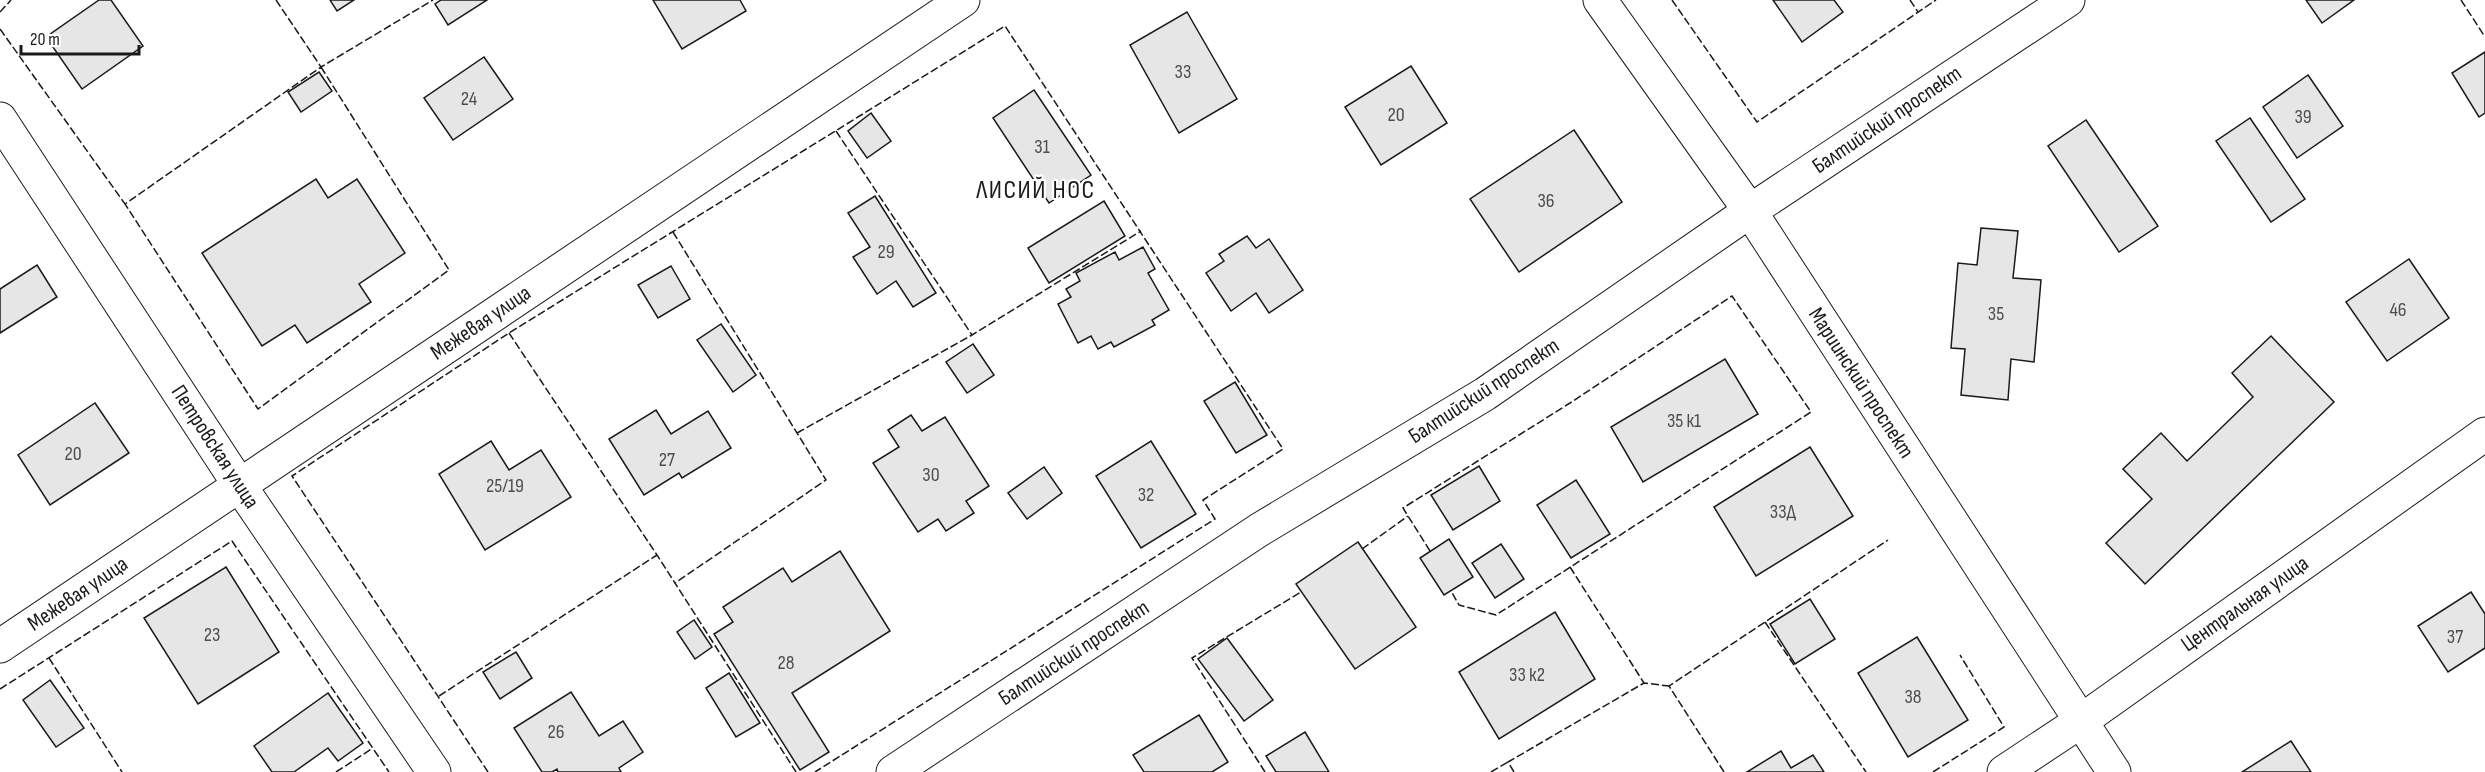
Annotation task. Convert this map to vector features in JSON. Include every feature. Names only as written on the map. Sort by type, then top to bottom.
[{"type":"street","name":"Межевая улица","points":[[0,646],[963,0]]},
{"type":"street","name":"Мариинский проспект","points":[[1600,0],[1750,211],[2114,772]]},
{"type":"street","name":"Балтийский проспект","points":[[893,772],[1259,530],[1485,394],[1750,211],[2068,0]]},
{"type":"street","name":"Петровская улица","points":[[0,119],[240,486],[434,772]]},
{"type":"street","name":"Центральная улица","points":[[2004,772],[2081,721],[2485,434]]},
{"type":"building","points":[[99,0],[111,0],[143,46],[82,89],[46,37]]},
{"type":"building","points":[[330,0],[354,0],[337,11]]},
{"type":"building","points":[[441,0],[487,0],[448,25],[435,4]]},
{"type":"building","points":[[653,0],[740,0],[746,11],[682,49]]},
{"type":"building","points":[[1773,0],[1834,0],[1843,12],[1802,42]]},
{"type":"building","points":[[2306,0],[2354,0],[2322,23]]},
{"type":"building","points":[[1187,12],[1237,99],[1179,133],[1130,45]]},
{"type":"building","points":[[2485,52],[2485,113],[2479,117],[2452,73]]},
{"type":"building","points":[[484,57],[513,99],[453,140],[424,98]]},
{"type":"building","points":[[1411,66],[1447,123],[1381,165],[1345,107]]},
{"type":"building","points":[[319,72],[332,91],[301,112],[288,92]]},
{"type":"building","points":[[2308,75],[2343,126],[2297,158],[2263,107]]},
{"type":"building","points":[[1034,90],[1091,175],[1049,203],[993,118]]},
{"type":"building","points":[[871,113],[891,141],[867,158],[848,131]]},
{"type":"building","points":[[2250,118],[2305,199],[2271,222],[2216,141]]},
{"type":"building","points":[[2086,120],[2158,226],[2119,252],[2048,146]]},
{"type":"building","points":[[1574,130],[1622,202],[1519,272],[1470,199]]},
{"type":"building","points":[[316,179],[328,198],[357,179],[405,253],[359,284],[371,302],[307,343],[295,325],[262,346],[202,253]]},
{"type":"building","points":[[875,196],[936,293],[913,307],[896,281],[877,294],[853,257],[870,247],[848,213]]},
{"type":"building","points":[[1104,201],[1125,236],[1049,283],[1028,248]]},
{"type":"building","points":[[1981,228],[2018,231],[2013,278],[2041,280],[2034,362],[2011,359],[2008,400],[1961,395],[1965,349],[1951,348],[1958,263],[1977,265]]},
{"type":"building","points":[[1247,236],[1256,248],[1269,239],[1303,290],[1269,313],[1256,293],[1231,311],[1206,273],[1224,261],[1219,254]]},
{"type":"building","points":[[1143,247],[1155,269],[1148,273],[1169,310],[1152,320],[1155,325],[1114,347],[1111,342],[1098,349],[1091,336],[1078,343],[1058,304],[1071,297],[1066,289],[1080,281],[1076,273],[1115,252],[1119,260]]},
{"type":"building","points":[[2409,259],[2449,318],[2387,361],[2346,302]]},
{"type":"building","points":[[37,265],[57,297],[0,333],[0,289]]},
{"type":"building","points":[[671,266],[690,299],[658,318],[638,285]]},
{"type":"building","points":[[721,324],[756,375],[733,392],[697,340]]},
{"type":"building","points":[[2271,336],[2334,402],[2145,584],[2106,543],[2152,499],[2123,469],[2161,433],[2187,461],[2253,397],[2232,373]]},
{"type":"building","points":[[973,344],[994,375],[967,393],[946,362]]},
{"type":"building","points":[[1725,359],[1758,414],[1643,482],[1611,427]]},
{"type":"building","points":[[1235,382],[1267,435],[1236,453],[1204,401]]},
{"type":"building","points":[[95,403],[129,453],[50,505],[18,455]]},
{"type":"building","points":[[656,410],[671,434],[708,411],[731,448],[682,478],[679,473],[644,495],[609,439]]},
{"type":"building","points":[[911,415],[922,431],[945,417],[989,486],[966,501],[974,513],[946,531],[938,519],[918,532],[873,463],[899,447],[888,430]]},
{"type":"building","points":[[491,441],[509,470],[541,450],[571,497],[485,550],[439,474]]},
{"type":"building","points":[[1151,441],[1196,514],[1141,548],[1096,476]]},
{"type":"building","points":[[1810,447],[1853,516],[1756,576],[1714,507]]},
{"type":"building","points":[[1479,466],[1500,501],[1453,530],[1431,495]]},
{"type":"building","points":[[1044,467],[1062,493],[1027,519],[1008,493]]},
{"type":"building","points":[[1576,480],[1610,534],[1571,558],[1537,505]]},
{"type":"building","points":[[1449,539],[1473,577],[1444,595],[1420,558]]},
{"type":"building","points":[[1358,542],[1416,627],[1355,669],[1296,584]]},
{"type":"building","points":[[1501,544],[1524,579],[1495,598],[1472,563]]},
{"type":"building","points":[[840,551],[890,631],[792,693],[829,752],[800,770],[714,634],[733,622],[723,607],[783,568],[792,582]]},
{"type":"building","points":[[226,567],[279,652],[198,704],[144,618]]},
{"type":"building","points":[[2471,592],[2485,614],[2485,648],[2448,672],[2418,626]]},
{"type":"building","points":[[1810,599],[1835,639],[1795,664],[1770,624]]},
{"type":"building","points":[[1555,612],[1595,679],[1499,739],[1459,672]]},
{"type":"building","points":[[694,620],[712,647],[695,659],[677,632]]},
{"type":"building","points":[[1917,637],[1968,720],[1908,757],[1858,673]]},
{"type":"building","points":[[1227,638],[1273,700],[1244,721],[1198,659]]},
{"type":"building","points":[[516,652],[532,678],[500,699],[483,672]]},
{"type":"building","points":[[729,673],[760,723],[736,737],[706,688]]},
{"type":"building","points":[[50,680],[84,728],[56,747],[23,700]]},
{"type":"building","points":[[571,692],[599,736],[623,721],[643,752],[619,768],[621,772],[558,772],[557,769],[552,772],[542,772],[514,728]]},
{"type":"building","points":[[328,693],[363,743],[338,761],[328,748],[294,772],[272,772],[254,746]]},
{"type":"building","points":[[1199,715],[1228,762],[1212,772],[1144,772],[1133,755]]},
{"type":"building","points":[[1305,732],[1329,772],[1276,772],[1266,756]]},
{"type":"building","points":[[2291,741],[2311,772],[2242,772]]},
{"type":"building","points":[[1781,751],[1791,768],[1813,755],[1824,772],[1747,772]]},
{"type":"fence","points":[[0,12],[11,0]]},
{"type":"fence","points":[[276,0],[321,67],[433,0]]},
{"type":"fence","points":[[1672,0],[1757,122],[1936,0]]},
{"type":"fence","points":[[1910,0],[1918,12]]},
{"type":"fence","points":[[2461,0],[2485,37]]},
{"type":"fence","points":[[488,772],[292,476],[509,333],[1005,26],[1283,449],[1203,500],[1215,519],[815,772]]},
{"type":"fence","points":[[0,29],[125,204]]},
{"type":"fence","points":[[321,67],[449,270],[258,409],[125,204],[321,67]]},
{"type":"fence","points":[[836,131],[972,335]]},
{"type":"fence","points":[[797,433],[972,335],[1141,231]]},
{"type":"fence","points":[[673,232],[826,480],[675,583]]},
{"type":"fence","points":[[1430,551],[1403,508],[1570,403],[1732,296],[1811,412],[1496,615],[1459,605],[1451,591]]},
{"type":"fence","points":[[509,333],[657,555],[796,772]]},
{"type":"fence","points":[[1362,549],[1408,516]]},
{"type":"fence","points":[[1724,772],[1669,686],[1888,540]]},
{"type":"fence","points":[[0,689],[232,541],[389,772]]},
{"type":"fence","points":[[439,696],[657,555]]},
{"type":"fence","points":[[1570,567],[1644,683]]},
{"type":"fence","points":[[1265,772],[1192,658],[1301,592]]},
{"type":"fence","points":[[1765,622],[1866,772]]},
{"type":"fence","points":[[1933,772],[2004,727],[1960,655]]},
{"type":"fence","points":[[49,658],[122,772]]},
{"type":"fence","points":[[1514,772],[1508,762],[1644,683],[1669,686]]},
{"type":"fence","points":[[336,772],[373,748]]},
{"type":"fence","points":[[1491,772],[1508,762]]},
{"type":"district","name":"ЛИСИЙ НОС","points":[[1036,190]]}]
